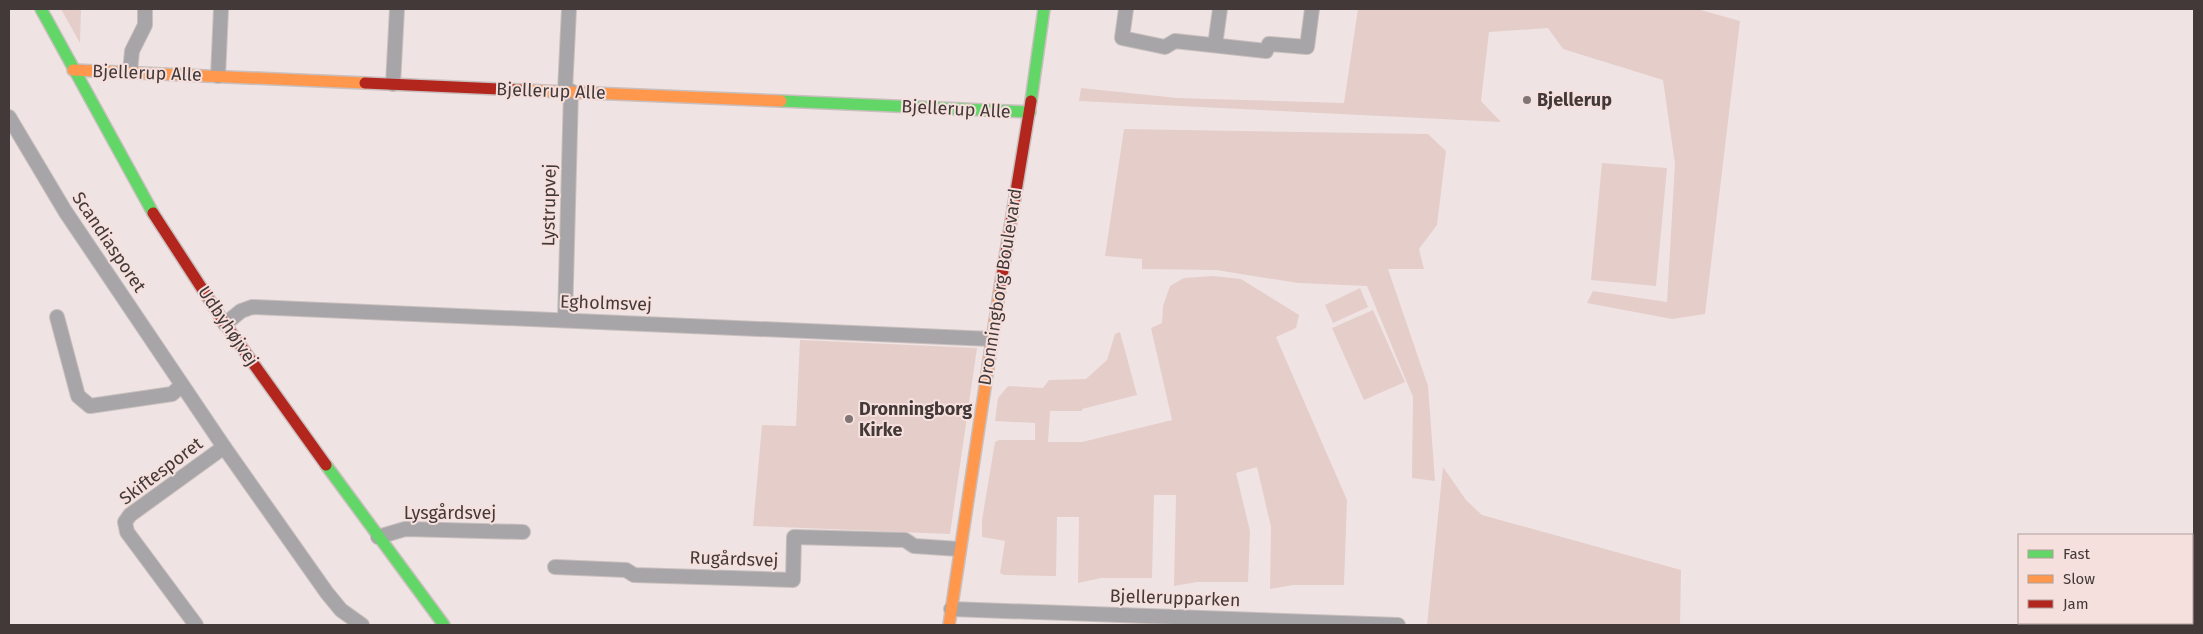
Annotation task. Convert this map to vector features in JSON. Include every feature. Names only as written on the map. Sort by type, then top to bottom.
[{"type":"street","name":"Udbyhøjvej","points":[[41,9],[157,220],[225,324],[378,537],[444,625]]},
{"type":"street","points":[[130,72],[132,51],[145,25],[145,9]]},
{"type":"street","points":[[218,76],[221,9]]},
{"type":"street","points":[[394,84],[397,9]]},
{"type":"street","name":"Lystrupvej","points":[[565,320],[569,9]]},
{"type":"street","name":"Dronningborg Boulevard","points":[[949,625],[990,339],[1030,112],[1044,9]]},
{"type":"street","points":[[1126,9],[1122,38],[1165,47],[1174,41],[1266,51],[1270,44],[1307,48],[1312,9]]},
{"type":"street","points":[[1215,45],[1220,9]]},
{"type":"street","name":"Bjellerup Alle","points":[[73,70],[1030,112]]},
{"type":"street","name":"Scandiasporet","points":[[9,117],[65,211],[224,447],[327,593],[341,610],[362,625]]},
{"type":"street","name":"Egholmsvej","points":[[225,324],[241,311],[252,307],[990,339]]},
{"type":"street","points":[[57,317],[78,396],[90,406],[172,394],[182,386]]},
{"type":"street","name":"Skiftesporet","points":[[196,625],[127,532],[125,522],[130,515],[224,447]]},
{"type":"street","name":"Lysgårdsvej","points":[[378,537],[405,529],[523,532]]},
{"type":"street","name":"Rugårdsvej","points":[[555,567],[626,570],[634,575],[793,580],[794,537],[905,540],[914,546],[959,549]]},
{"type":"street","name":"Bjellerupparken","points":[[951,609],[1398,625]]},
{"type":"shaded area","points":[[61,9],[81,9],[80,43]]},
{"type":"shaded area","points":[[1358,9],[1697,9],[1740,21],[1705,314],[1672,319],[1587,303],[1593,291],[1667,302],[1675,164],[1663,80],[1563,49],[1548,28],[1489,32],[1481,101],[1501,122],[1079,101],[1081,88],[1177,98],[1344,103]]},
{"type":"shaded area","points":[[1124,129],[1428,134],[1446,151],[1437,225],[1419,249],[1424,269],[1388,269],[1428,386],[1435,481],[1412,478],[1413,397],[1367,286],[1298,283],[1216,270],[1142,269],[1142,259],[1105,256]]},
{"type":"shaded area","points":[[1602,163],[1667,168],[1656,286],[1591,280]]},
{"type":"shaded area","points":[[1213,276],[1241,279],[1299,315],[1296,328],[1276,337],[1347,500],[1344,585],[1293,585],[1270,589],[1271,527],[1257,467],[1236,473],[1250,531],[1248,582],[1197,582],[1174,586],[1176,495],[1154,495],[1152,578],[1101,578],[1078,583],[1079,517],[1057,517],[1056,576],[1004,575],[1000,573],[1005,541],[982,537],[982,520],[995,442],[999,440],[1035,440],[1035,423],[995,421],[998,398],[1008,386],[1043,388],[1049,380],[1086,379],[1107,360],[1115,334],[1120,332],[1137,395],[1082,409],[1082,411],[1050,411],[1048,442],[1082,442],[1172,420],[1151,328],[1162,323],[1163,306],[1170,286],[1184,278]]},
{"type":"shaded area","points":[[1360,288],[1368,307],[1333,323],[1325,305]]},
{"type":"shaded area","points":[[1373,310],[1405,382],[1364,400],[1332,328]]},
{"type":"shaded area","points":[[800,340],[977,348],[950,534],[753,526],[762,425],[796,426]]},
{"type":"shaded area","points":[[1443,467],[1466,500],[1482,515],[1681,570],[1680,625],[1427,625]]},
{"type":"traffic: fast","points":[[41,9],[153,213]]},
{"type":"traffic: fast","points":[[1031,101],[1044,9]]},
{"type":"traffic: fast","points":[[781,101],[1030,112]]},
{"type":"traffic: fast","points":[[326,465],[444,625]]},
{"type":"traffic: slow","points":[[73,70],[365,83]]},
{"type":"traffic: slow","points":[[520,90],[781,101]]},
{"type":"traffic: slow","points":[[949,625],[1000,288]]},
{"type":"traffic: jam","points":[[365,83],[520,90]]},
{"type":"traffic: jam","points":[[1000,288],[1031,101]]},
{"type":"traffic: jam","points":[[153,213],[225,324],[326,465]]},
{"type":"place","name":"Bjellerup","points":[[1527,100]]},
{"type":"place","name":"Dronningborg Kirke","points":[[849,419]]}]
